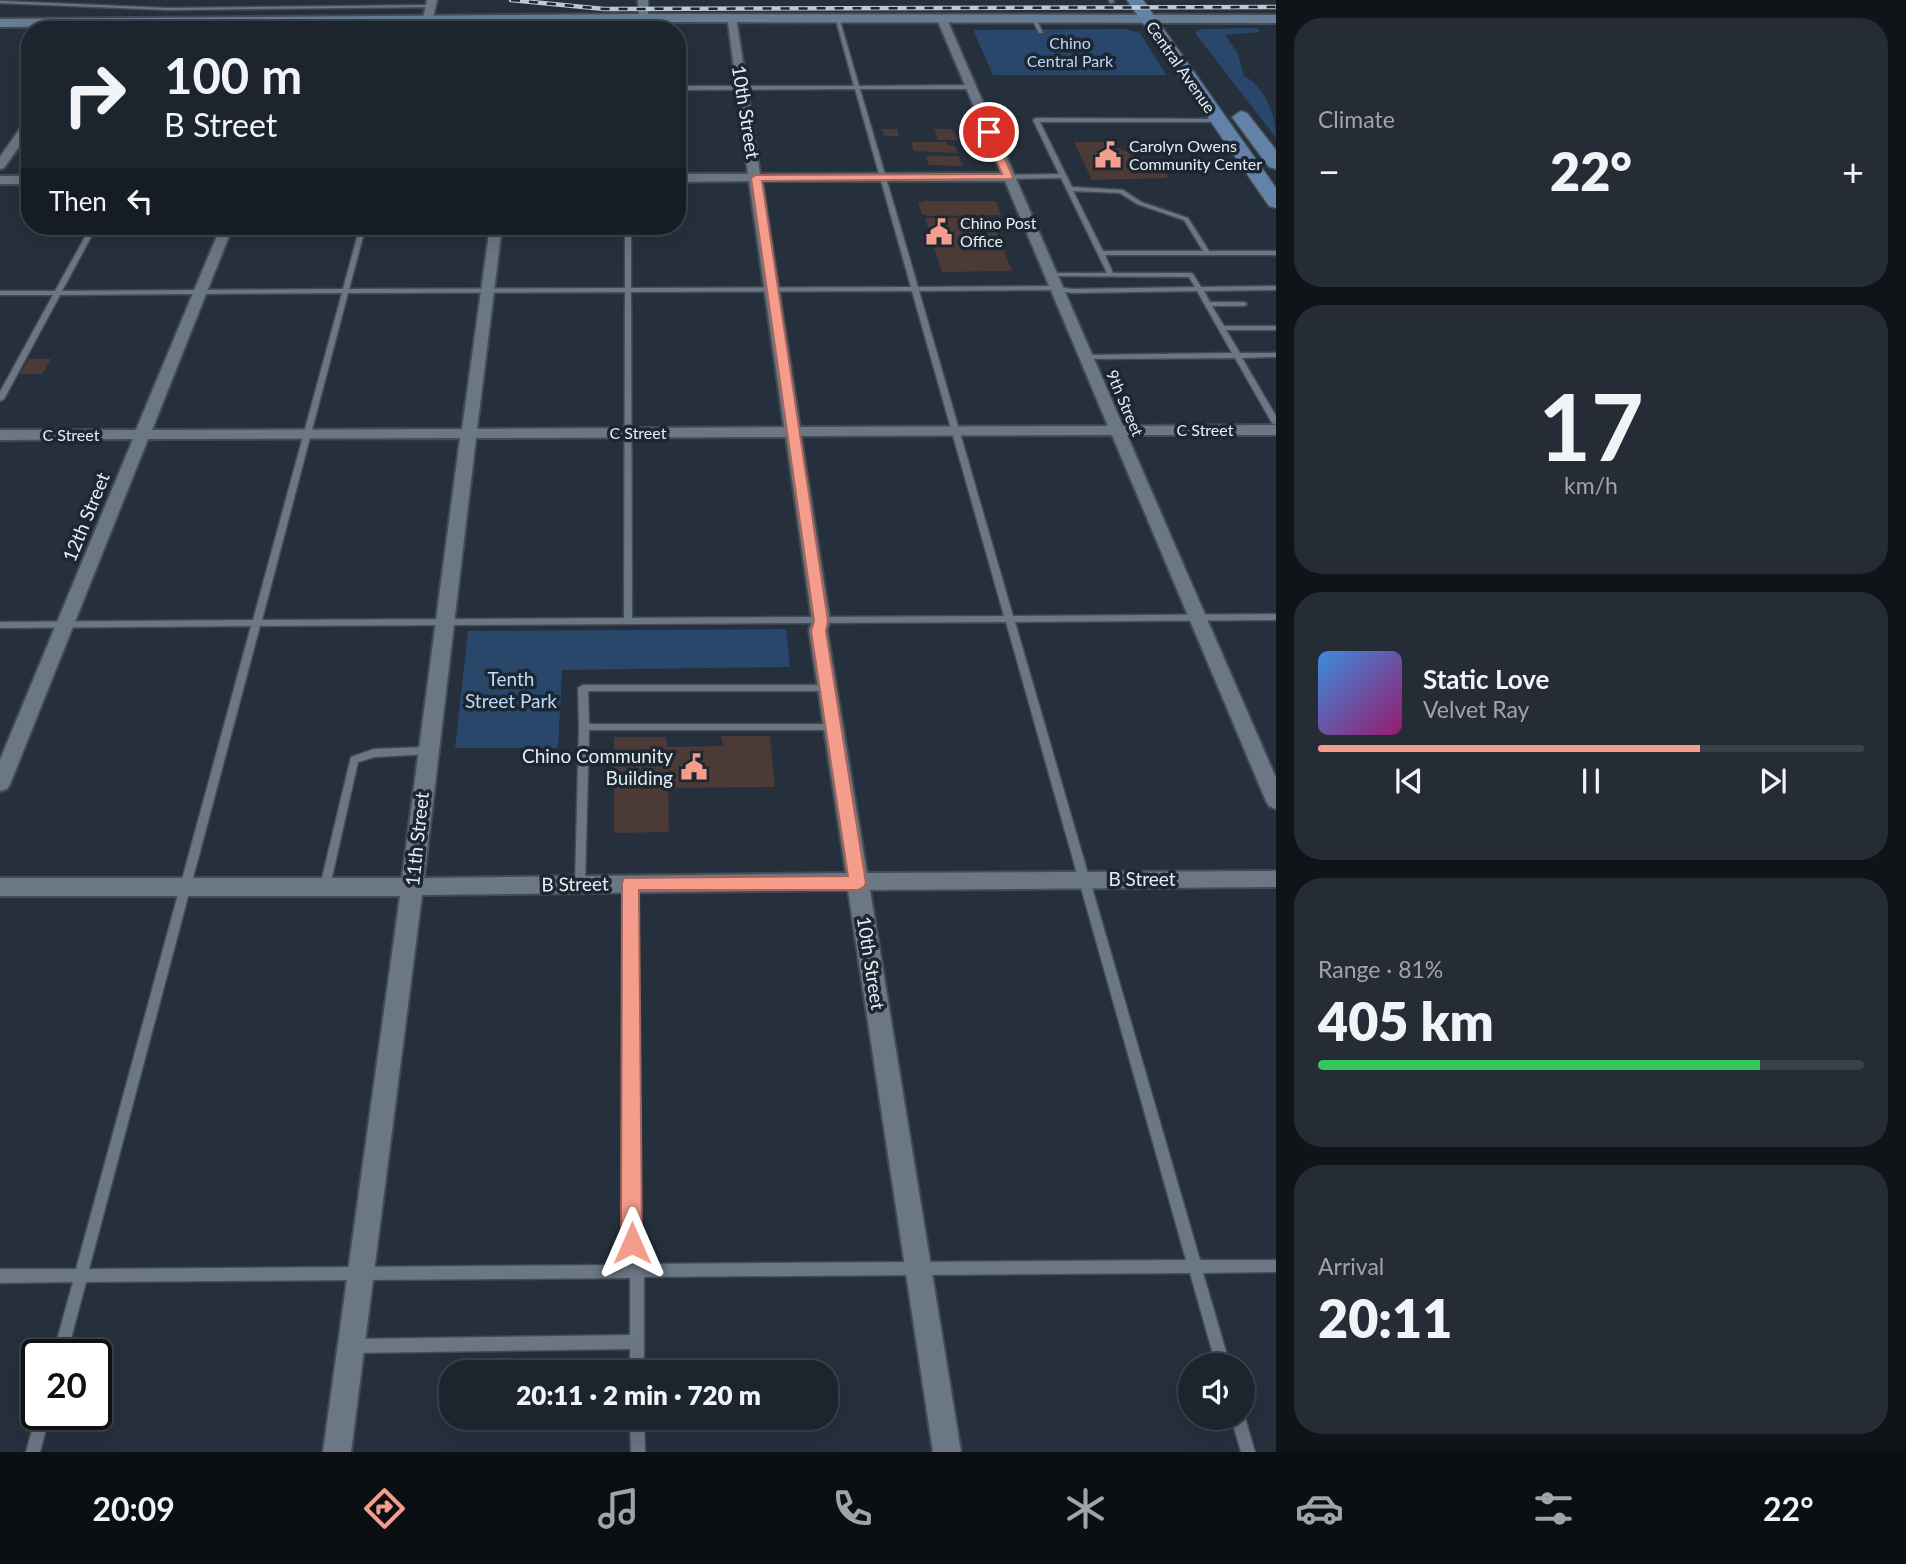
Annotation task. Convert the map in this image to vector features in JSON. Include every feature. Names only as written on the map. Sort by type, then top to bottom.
[{"type":"main road","name":"Central Avenue","points":[[1135,0],[1276,202]]},
{"type":"main road","name":"Central Avenue","points":[[1156,0],[1174,25]]},
{"type":"main road","points":[[347,21],[424,15],[489,21]]},
{"type":"main road","points":[[636,21],[644,18],[837,17],[942,19],[1038,26],[1147,20],[1174,25],[1276,19]]},
{"type":"main road","points":[[0,23],[21,24]]},
{"type":"main road","name":"Central Avenue","points":[[1230,102],[1276,163]]},
{"type":"main road","points":[[1221,125],[1246,142],[1266,169],[1276,173]]},
{"type":"street","points":[[643,0],[644,18]]},
{"type":"street","name":"10th Street","points":[[731,17],[821,621],[818,631],[947,1452]]},
{"type":"street","name":"9th Street","points":[[942,19],[1051,281],[1061,295],[1276,802]]},
{"type":"street","points":[[0,165],[21,135]]},
{"type":"street","points":[[686,178],[1008,177]]},
{"type":"street","points":[[0,180],[21,180]]},
{"type":"street","name":"12th Street","points":[[0,784],[223,235]]},
{"type":"street","name":"11th Street","points":[[337,1452],[495,235]]},
{"type":"street","name":"C Street","points":[[0,435],[1276,430]]},
{"type":"street","name":"B Street","points":[[0,887],[412,887],[1276,879]]},
{"type":"lane","points":[[0,2],[424,15]]},
{"type":"lane","points":[[837,17],[1220,1353]]},
{"type":"lane","points":[[686,88],[970,87]]},
{"type":"lane","points":[[1111,275],[1036,120],[1221,125]]},
{"type":"lane","points":[[1008,177],[1063,176]]},
{"type":"lane","points":[[1069,188],[1121,191],[1139,204],[1186,219],[1208,253]]},
{"type":"lane","points":[[0,399],[89,235]]},
{"type":"lane","points":[[64,1339],[360,235]]},
{"type":"lane","points":[[628,235],[628,622]]},
{"type":"lane","points":[[1100,253],[1276,253]]},
{"type":"lane","points":[[1179,253],[1276,423]]},
{"type":"lane","points":[[0,293],[914,288],[1111,275],[1191,275]]},
{"type":"lane","points":[[1051,281],[1072,291],[1276,288]]},
{"type":"lane","points":[[1208,304],[1244,304]]},
{"type":"lane","points":[[1222,328],[1276,328]]},
{"type":"lane","points":[[1087,357],[1276,355]]},
{"type":"lane","points":[[0,625],[1276,617]]},
{"type":"lane","points":[[580,884],[583,688],[828,688]]},
{"type":"lane","points":[[584,727],[833,727]]},
{"type":"lane","points":[[325,886],[354,760],[374,753],[427,751]]},
{"type":"lane","points":[[630,883],[637,1360]]},
{"type":"lane","points":[[0,1276],[1276,1266]]},
{"type":"lane","points":[[351,1346],[637,1342]]},
{"type":"lane","points":[[33,1452],[39,1430]]},
{"type":"lane","points":[[637,1430],[638,1452]]},
{"type":"lane","points":[[1242,1430],[1248,1452]]},
{"type":"green space","points":[[1257,28],[1260,32],[1225,35],[1238,54],[1244,76],[1258,87],[1268,102],[1276,138],[1195,33],[1202,29]]},
{"type":"green space","name":"Chino Central Park","points":[[1126,29],[1140,33],[1166,75],[993,75],[973,30]]},
{"type":"green space","name":"Tenth Street Park","points":[[786,629],[790,667],[562,670],[558,748],[455,748],[468,631]]},
{"type":"building","points":[[882,129],[897,129],[899,136],[884,136]]},
{"type":"building","points":[[934,129],[954,131],[958,140],[938,140]]},
{"type":"building","points":[[911,142],[946,142],[947,145],[955,146],[958,153],[914,151]]},
{"type":"building","name":"Carolyn Owens Community Center","points":[[1074,142],[1103,142],[1168,168],[1167,178],[1092,180]]},
{"type":"building","points":[[926,156],[959,156],[963,166],[929,165]]},
{"type":"building","points":[[996,201],[1001,215],[929,216],[922,214],[918,203]]},
{"type":"building","points":[[925,218],[991,218],[1012,271],[942,272]]},
{"type":"building","points":[[29,359],[51,359],[42,374],[20,374]]},
{"type":"building","name":"Chino Community Building","points":[[721,736],[770,736],[775,787],[668,788],[669,832],[614,833],[614,737],[666,737],[667,747],[723,746]]},
{"type":"railway","points":[[511,0],[604,9],[1276,7]]},
{"type":"place","name":"Carolyn Owens Community Center","points":[[1108,155]]},
{"type":"place","name":"Chino Post Office","points":[[939,232]]},
{"type":"place","name":"Chino Community Building","points":[[694,767]]},
{"type":"route","points":[[632,1243],[630,883],[858,883],[818,631],[821,621],[756,178],[1008,177],[989,132]]}]
